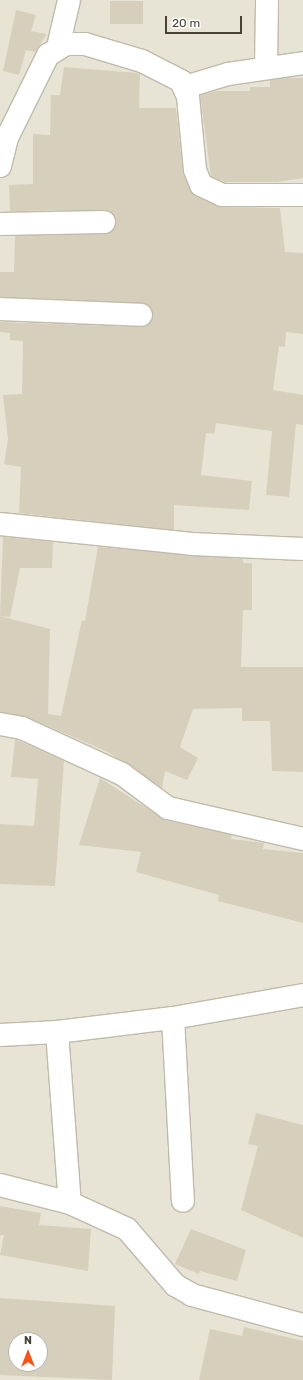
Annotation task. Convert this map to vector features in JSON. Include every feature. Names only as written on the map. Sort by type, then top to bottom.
[{"type":"street","points":[[58,47],[69,0]]},
{"type":"street","points":[[266,67],[267,0]]},
{"type":"street","points":[[0,166],[7,138],[32,82],[48,55],[58,47],[85,44],[106,48],[176,77],[185,86],[194,170],[201,185],[222,195],[303,195]]},
{"type":"street","points":[[185,86],[266,67],[303,63]]},
{"type":"street","points":[[0,224],[104,222]]},
{"type":"street","points":[[0,309],[142,315]]},
{"type":"street","points":[[0,524],[192,544],[303,549]]},
{"type":"street","points":[[0,724],[22,728],[111,768],[168,808],[303,839]]},
{"type":"street","points":[[0,1034],[57,1032],[173,1018],[303,995]]},
{"type":"street","points":[[173,1018],[183,1201]]},
{"type":"street","points":[[57,1032],[70,1203]]},
{"type":"street","points":[[0,1185],[70,1203],[127,1229],[175,1285],[192,1295],[303,1325]]},
{"type":"shaded area","points":[[0,0],[303,0],[303,1380],[0,1380]]},
{"type":"building","points":[[110,1],[143,1],[143,24],[110,24]]},
{"type":"building","points":[[16,10],[36,15],[31,31],[47,34],[35,52],[26,50],[19,75],[3,71]]},
{"type":"building","points":[[64,67],[140,74],[139,108],[176,108],[183,171],[196,196],[222,207],[280,208],[285,252],[303,253],[303,334],[286,332],[285,347],[279,346],[273,390],[303,395],[303,425],[296,424],[289,497],[266,495],[272,431],[216,423],[214,434],[206,433],[201,475],[252,481],[249,510],[174,505],[174,530],[19,513],[21,467],[4,464],[8,439],[3,395],[22,394],[23,341],[10,340],[10,333],[0,332],[0,322],[140,327],[147,326],[153,316],[152,309],[142,303],[0,297],[0,272],[14,272],[15,236],[104,234],[115,228],[115,216],[104,210],[10,211],[9,185],[33,184],[33,134],[50,135],[51,95],[60,95]]},
{"type":"building","points":[[303,78],[303,178],[277,182],[225,182],[211,176],[200,95],[216,91],[250,91],[250,87],[270,87],[270,80]]},
{"type":"building","points":[[3,537],[53,542],[52,568],[20,568],[10,617],[0,616]]},
{"type":"building","points":[[98,547],[243,559],[243,563],[252,563],[252,610],[243,610],[241,667],[303,667],[303,772],[272,771],[270,721],[242,721],[242,708],[193,709],[180,747],[198,758],[187,780],[165,771],[162,788],[108,752],[27,717],[0,712],[0,616],[50,629],[48,714],[61,716],[82,620],[85,621]]},
{"type":"building","points":[[15,739],[64,761],[55,886],[0,884],[0,824],[34,826],[38,779],[11,777]]},
{"type":"building","points":[[100,778],[165,820],[232,835],[231,839],[264,843],[263,849],[303,853],[303,923],[218,901],[219,895],[136,872],[141,852],[79,845]]},
{"type":"building","points":[[256,1113],[303,1125],[303,1238],[241,1210],[258,1146],[248,1144]]},
{"type":"building","points":[[0,1206],[41,1213],[39,1225],[91,1229],[88,1271],[0,1255],[4,1235],[0,1235]]},
{"type":"building","points":[[191,1229],[246,1250],[237,1281],[200,1271],[199,1274],[175,1264]]},
{"type":"building","points":[[0,1298],[115,1306],[112,1380],[0,1375]]},
{"type":"building","points":[[244,1327],[303,1341],[303,1380],[199,1380],[210,1329],[242,1336]]}]
